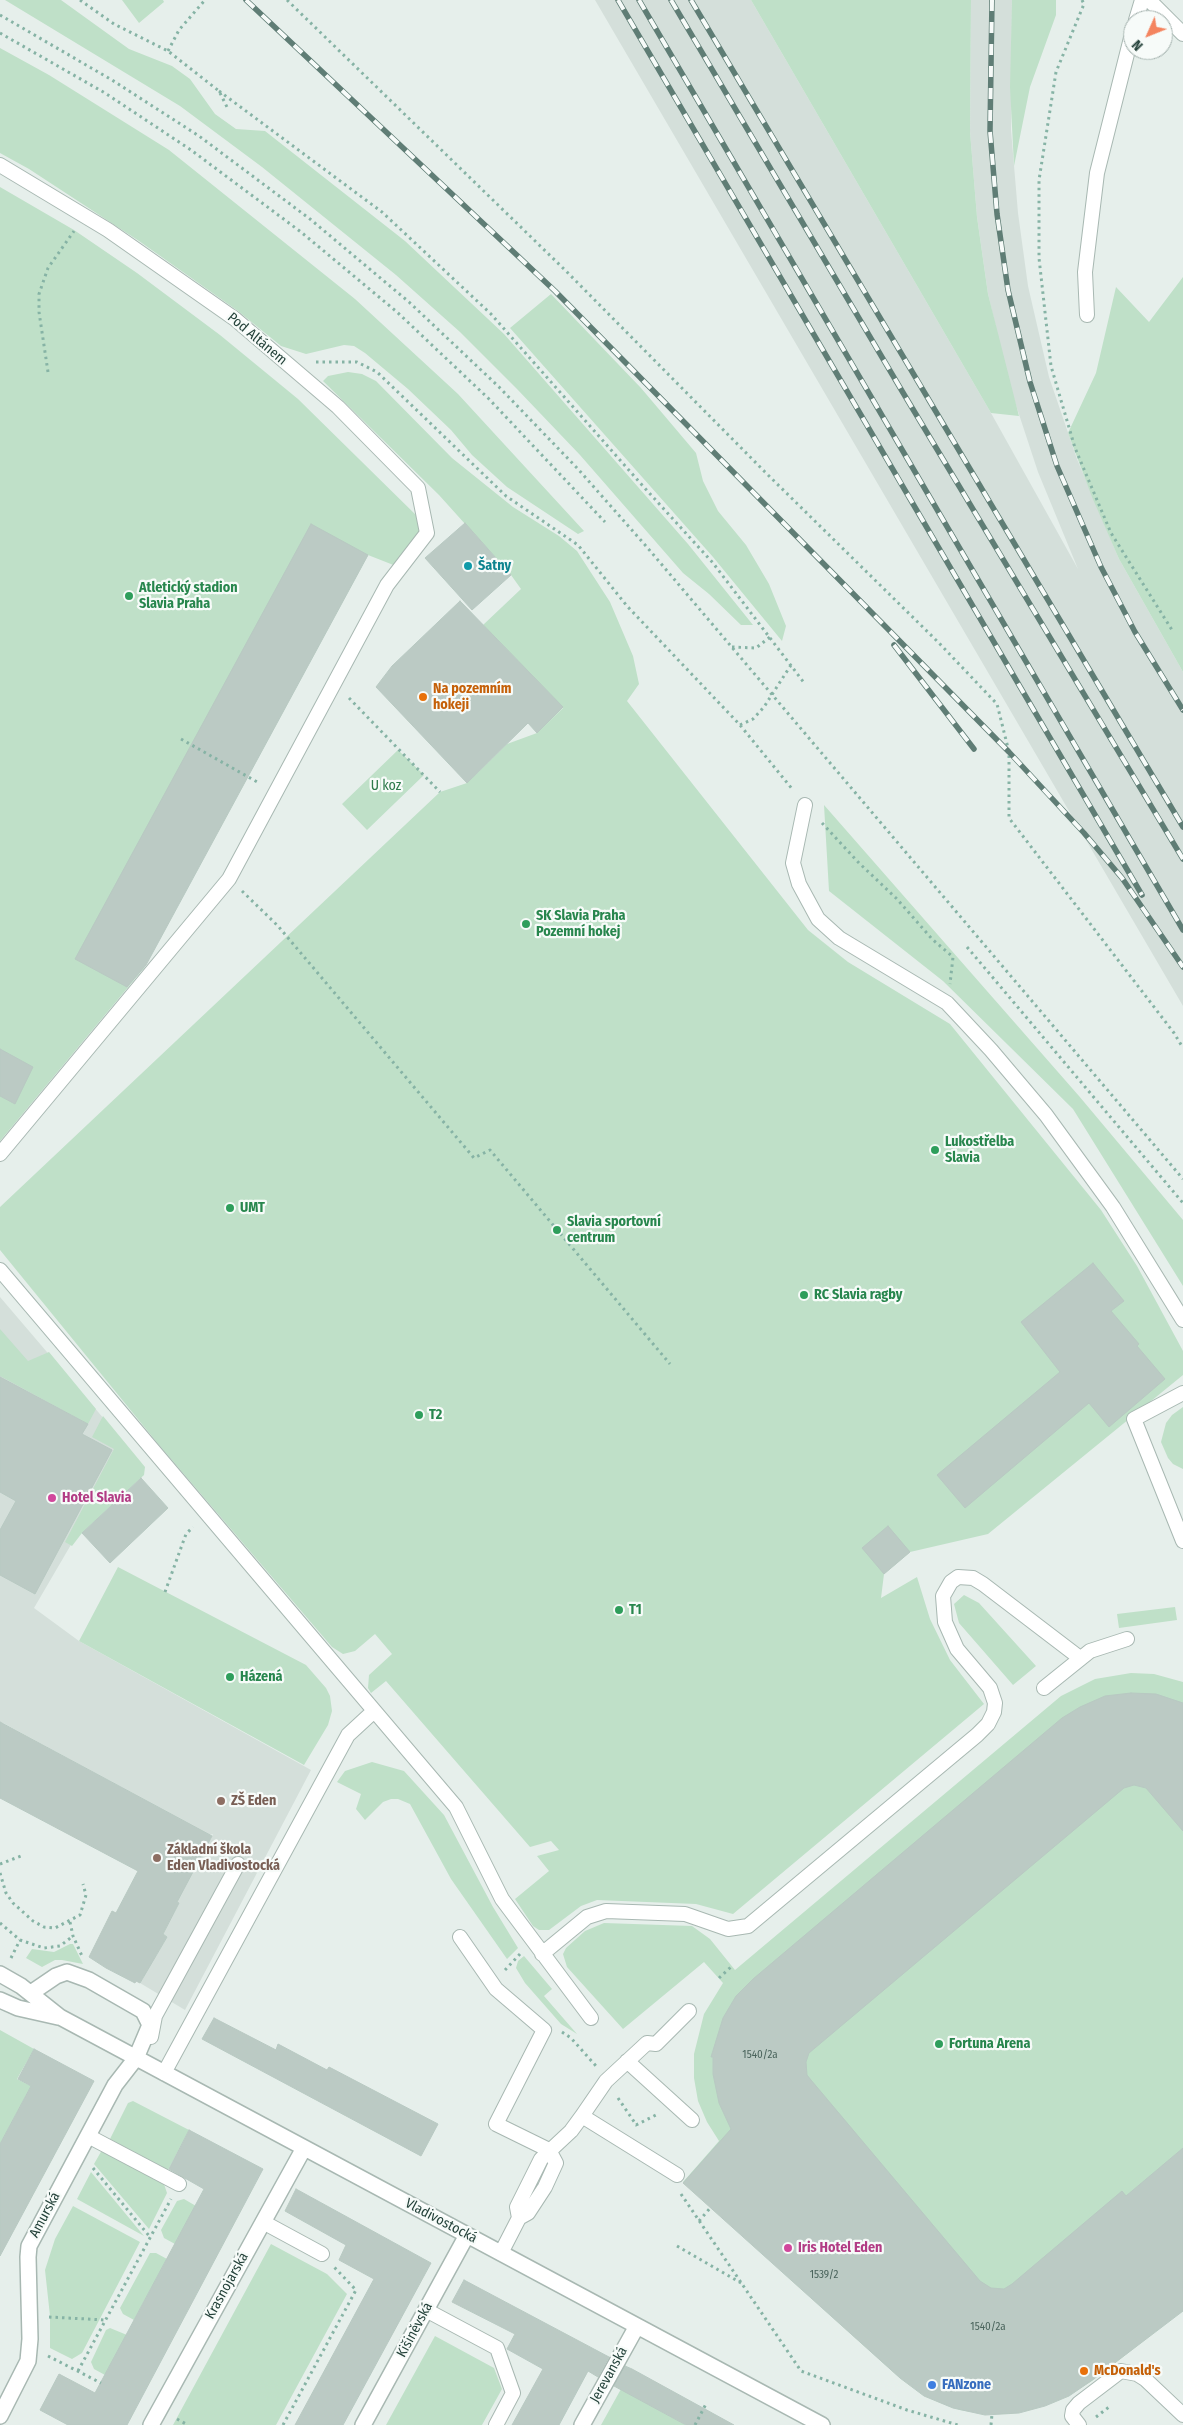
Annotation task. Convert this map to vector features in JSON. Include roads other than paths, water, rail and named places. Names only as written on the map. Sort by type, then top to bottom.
[{"type":"street","name":"Vladivostocká","points":[[4,1968],[60,2017],[822,2425]]},
{"type":"street","name":"Amurská","points":[[0,2416],[24,2373],[28,2361],[30,2315],[29,2246],[115,2084],[137,2059],[150,2025],[143,2011],[89,1980],[67,1972],[56,1976],[31,1993]]},
{"type":"street","name":"Vladivostocká","points":[[0,2000],[18,2008],[60,2017]]},
{"type":"street","name":"Krasnojarská","points":[[151,2425],[304,2148]]},
{"type":"street","name":"Kišiněvská","points":[[363,2425],[467,2234]]},
{"type":"street","name":"Jerevanská","points":[[582,2425],[637,2326]]},
{"type":"lane","points":[[1149,0],[1183,34]]},
{"type":"lane","points":[[1087,315],[1085,272],[1097,173],[1125,60]]},
{"type":"lane","name":"Pod Altánem","points":[[0,165],[108,230],[235,319],[338,407],[418,488],[426,533],[387,586],[229,879],[0,1154]]},
{"type":"lane","points":[[806,805],[793,862],[799,884],[818,920],[839,938],[948,1003],[992,1050],[1046,1115],[1113,1207],[1183,1320]]},
{"type":"lane","points":[[0,1270],[456,1807],[502,1899],[591,2018]]},
{"type":"lane","points":[[1183,1393],[1134,1418],[1183,1542]]},
{"type":"lane","points":[[542,1954],[587,1917],[606,1911],[685,1914],[728,1929],[748,1926],[977,1735],[988,1724],[994,1712],[995,1703],[990,1688],[957,1649],[945,1622],[943,1596],[951,1582],[958,1577],[973,1578],[983,1584],[1080,1658]]},
{"type":"lane","points":[[1044,1688],[1080,1658],[1100,1646],[1128,1639]]},
{"type":"lane","points":[[164,2073],[348,1735],[374,1711]]},
{"type":"lane","points":[[137,2059],[152,2034],[155,2016],[238,1864]]},
{"type":"lane","points":[[460,1937],[496,1989],[544,2030],[496,2124],[549,2150],[556,2163],[551,2178],[528,2213],[519,2218],[501,2253]]},
{"type":"lane","points":[[549,2150],[571,2131],[606,2081],[646,2043],[656,2044],[688,2011]]},
{"type":"lane","points":[[627,2061],[692,2120]]},
{"type":"lane","points":[[582,2116],[677,2175]]},
{"type":"lane","points":[[88,2136],[179,2184]]},
{"type":"lane","points":[[263,2222],[322,2254]]},
{"type":"lane","points":[[426,2310],[497,2348],[514,2393],[496,2425]]},
{"type":"lane","points":[[1079,2425],[1072,2416],[1076,2406],[1121,2371],[1137,2374],[1145,2378],[1183,2415]]},
{"type":"railway","points":[[246,0],[555,291],[1009,752],[1084,833],[1122,878],[1183,967]]},
{"type":"railway","points":[[618,0],[1142,895]]},
{"type":"railway","points":[[639,0],[1183,930]]},
{"type":"railway","points":[[671,0],[902,391],[1183,859]]},
{"type":"railway","points":[[691,0],[1183,827]]},
{"type":"railway","points":[[992,0],[990,131],[997,214],[1008,290],[1030,382],[1057,466],[1101,567],[1135,632],[1183,710]]},
{"type":"railway","points":[[894,645],[974,749]]},
{"type":"place","name":"Šatny","points":[[468,566]]},
{"type":"place","name":"Atletický stadion Slavia Praha","points":[[129,596]]},
{"type":"place","name":"Na pozemním hokeji","points":[[423,697]]},
{"type":"place","name":"SK Slavia Praha Pozemní hokej","points":[[526,924]]},
{"type":"place","name":"Lukostřelba Slavia","points":[[935,1150]]},
{"type":"place","name":"UMT","points":[[230,1208]]},
{"type":"place","name":"Slavia sportovní centrum","points":[[557,1230]]},
{"type":"place","name":"RC Slavia ragby","points":[[804,1295]]},
{"type":"place","name":"T2","points":[[419,1415]]},
{"type":"place","name":"Hotel Slavia","points":[[52,1498]]},
{"type":"place","name":"T1","points":[[619,1610]]},
{"type":"place","name":"Házená","points":[[230,1677]]},
{"type":"place","name":"ZŠ Eden","points":[[221,1801]]},
{"type":"place","name":"Základní škola Eden Vladivostocká","points":[[157,1858]]},
{"type":"place","name":"Fortuna Arena","points":[[939,2044]]},
{"type":"place","name":"Iris Hotel Eden","points":[[788,2248]]},
{"type":"place","name":"McDonald's","points":[[1084,2371]]},
{"type":"place","name":"FANzone","points":[[932,2385]]},
{"type":"park label","name":"U koz","points":[[386,786]]}]
